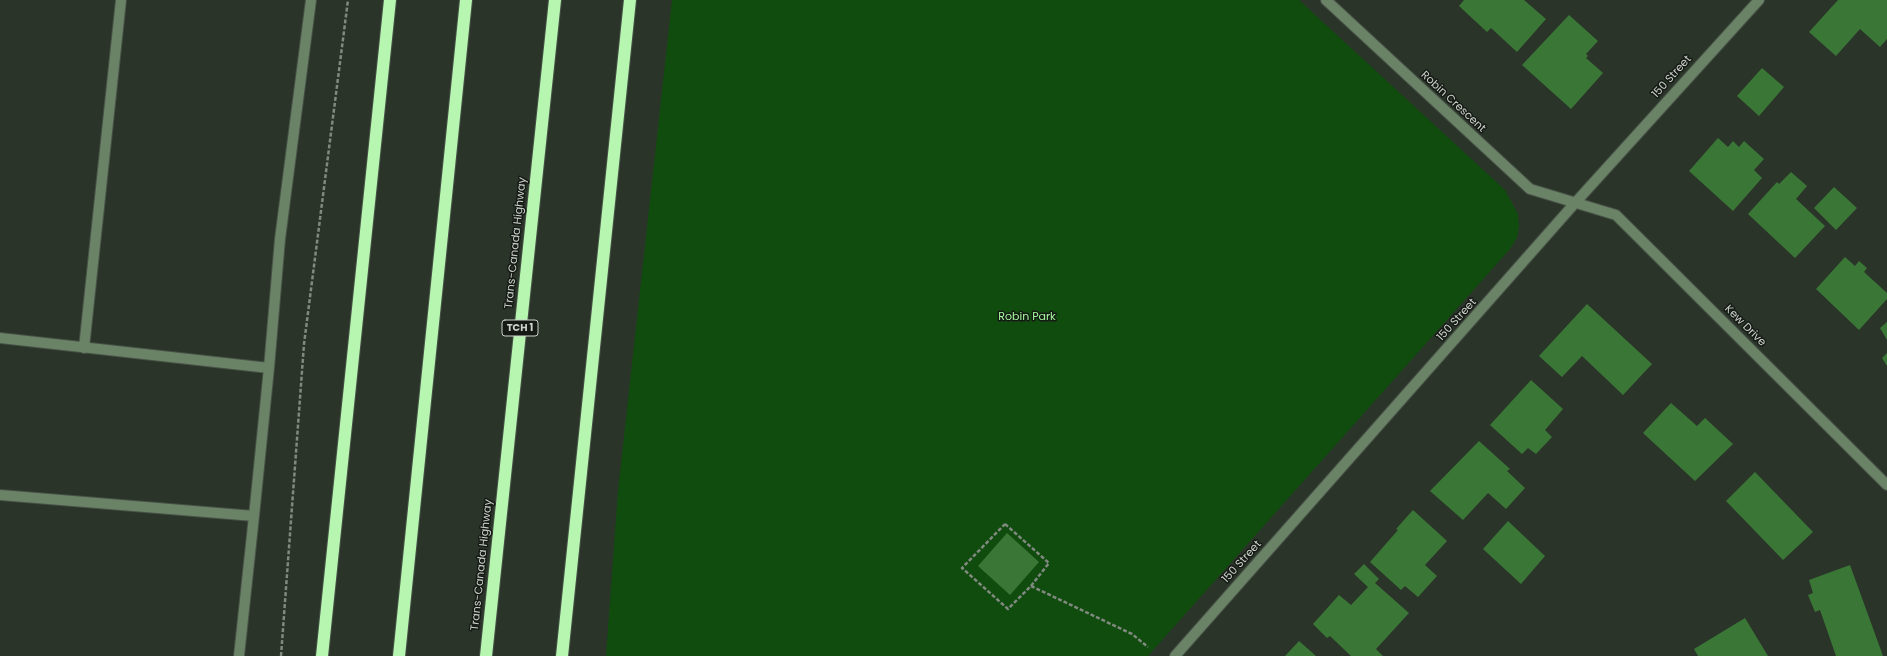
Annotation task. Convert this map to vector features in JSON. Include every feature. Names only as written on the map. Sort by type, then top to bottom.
[{"type":"highway","points":[[322,656],[390,0]]},
{"type":"highway","points":[[398,656],[466,0]]},
{"type":"highway","name":"Trans-Canada Highway","points":[[486,656],[555,0]]},
{"type":"highway","points":[[562,656],[630,0]]},
{"type":"street","points":[[84,348],[121,0]]},
{"type":"street","points":[[239,656],[269,368],[280,239],[312,0]]},
{"type":"street","name":"Robin Crescent","points":[[1326,0],[1530,189],[1575,203]]},
{"type":"street","name":"150 Street","points":[[1175,656],[1575,203],[1759,0]]},
{"type":"street","name":"Kew Drive","points":[[1575,203],[1616,216],[1887,485]]},
{"type":"street","points":[[0,338],[269,368]]},
{"type":"street","points":[[0,495],[254,516]]},
{"type":"path","points":[[281,656],[304,344],[348,0]]},
{"type":"path","points":[[1005,524],[1049,564],[1031,586],[1008,609],[962,568],[1005,524]]},
{"type":"path","points":[[1031,586],[1132,634],[1148,647]]},
{"type":"green space","name":"Robin Park","points":[[672,0],[1299,0],[1505,190],[1518,214],[1519,227],[1517,238],[1510,249],[1148,656],[606,656],[618,491]]},
{"type":"building","points":[[1464,0],[1524,0],[1546,19],[1517,52],[1491,28],[1487,32],[1459,6]]},
{"type":"building","points":[[1838,0],[1887,0],[1887,39],[1880,47],[1860,29],[1836,56],[1809,32]]},
{"type":"building","points":[[1569,15],[1598,41],[1586,54],[1588,56],[1586,58],[1603,73],[1571,109],[1522,65]]},
{"type":"building","points":[[1762,68],[1784,87],[1759,116],[1737,96]]},
{"type":"building","points":[[1718,138],[1728,147],[1733,141],[1739,147],[1744,141],[1764,159],[1754,170],[1762,178],[1733,211],[1689,171]]},
{"type":"building","points":[[1791,172],[1807,186],[1796,199],[1825,226],[1795,258],[1748,214],[1777,182],[1779,184]]},
{"type":"building","points":[[1834,187],[1857,208],[1836,230],[1814,208]]},
{"type":"building","points":[[1845,257],[1855,266],[1859,261],[1867,268],[1864,272],[1887,293],[1887,299],[1859,330],[1816,289]]},
{"type":"building","points":[[1587,304],[1652,364],[1623,395],[1582,356],[1562,377],[1539,356]]},
{"type":"building","points":[[1887,322],[1887,340],[1880,328]]},
{"type":"building","points":[[1887,353],[1887,366],[1882,358]]},
{"type":"building","points":[[1531,380],[1563,409],[1545,430],[1552,437],[1536,454],[1528,448],[1522,454],[1490,425]]},
{"type":"building","points":[[1671,403],[1697,426],[1705,418],[1733,444],[1695,481],[1643,433]]},
{"type":"building","points":[[1479,441],[1510,469],[1507,471],[1525,488],[1506,509],[1488,493],[1463,520],[1430,491]]},
{"type":"building","points":[[1755,472],[1813,532],[1783,560],[1726,501]]},
{"type":"building","points":[[1413,510],[1447,541],[1425,565],[1437,576],[1418,597],[1405,586],[1401,590],[1370,562]]},
{"type":"building","points":[[1508,521],[1545,556],[1521,584],[1483,549]]},
{"type":"building","points":[[1007,533],[1039,562],[1010,595],[978,566]]},
{"type":"building","points":[[1364,564],[1379,579],[1375,583],[1409,613],[1376,649],[1383,656],[1351,656],[1330,636],[1327,638],[1313,624],[1339,595],[1351,605],[1368,587],[1354,574]]},
{"type":"building","points":[[1850,565],[1883,656],[1836,656],[1820,610],[1815,612],[1808,595],[1813,593],[1809,580]]},
{"type":"building","points":[[1745,618],[1768,656],[1698,656],[1694,649]]},
{"type":"building","points":[[1299,641],[1316,656],[1285,656]]}]
